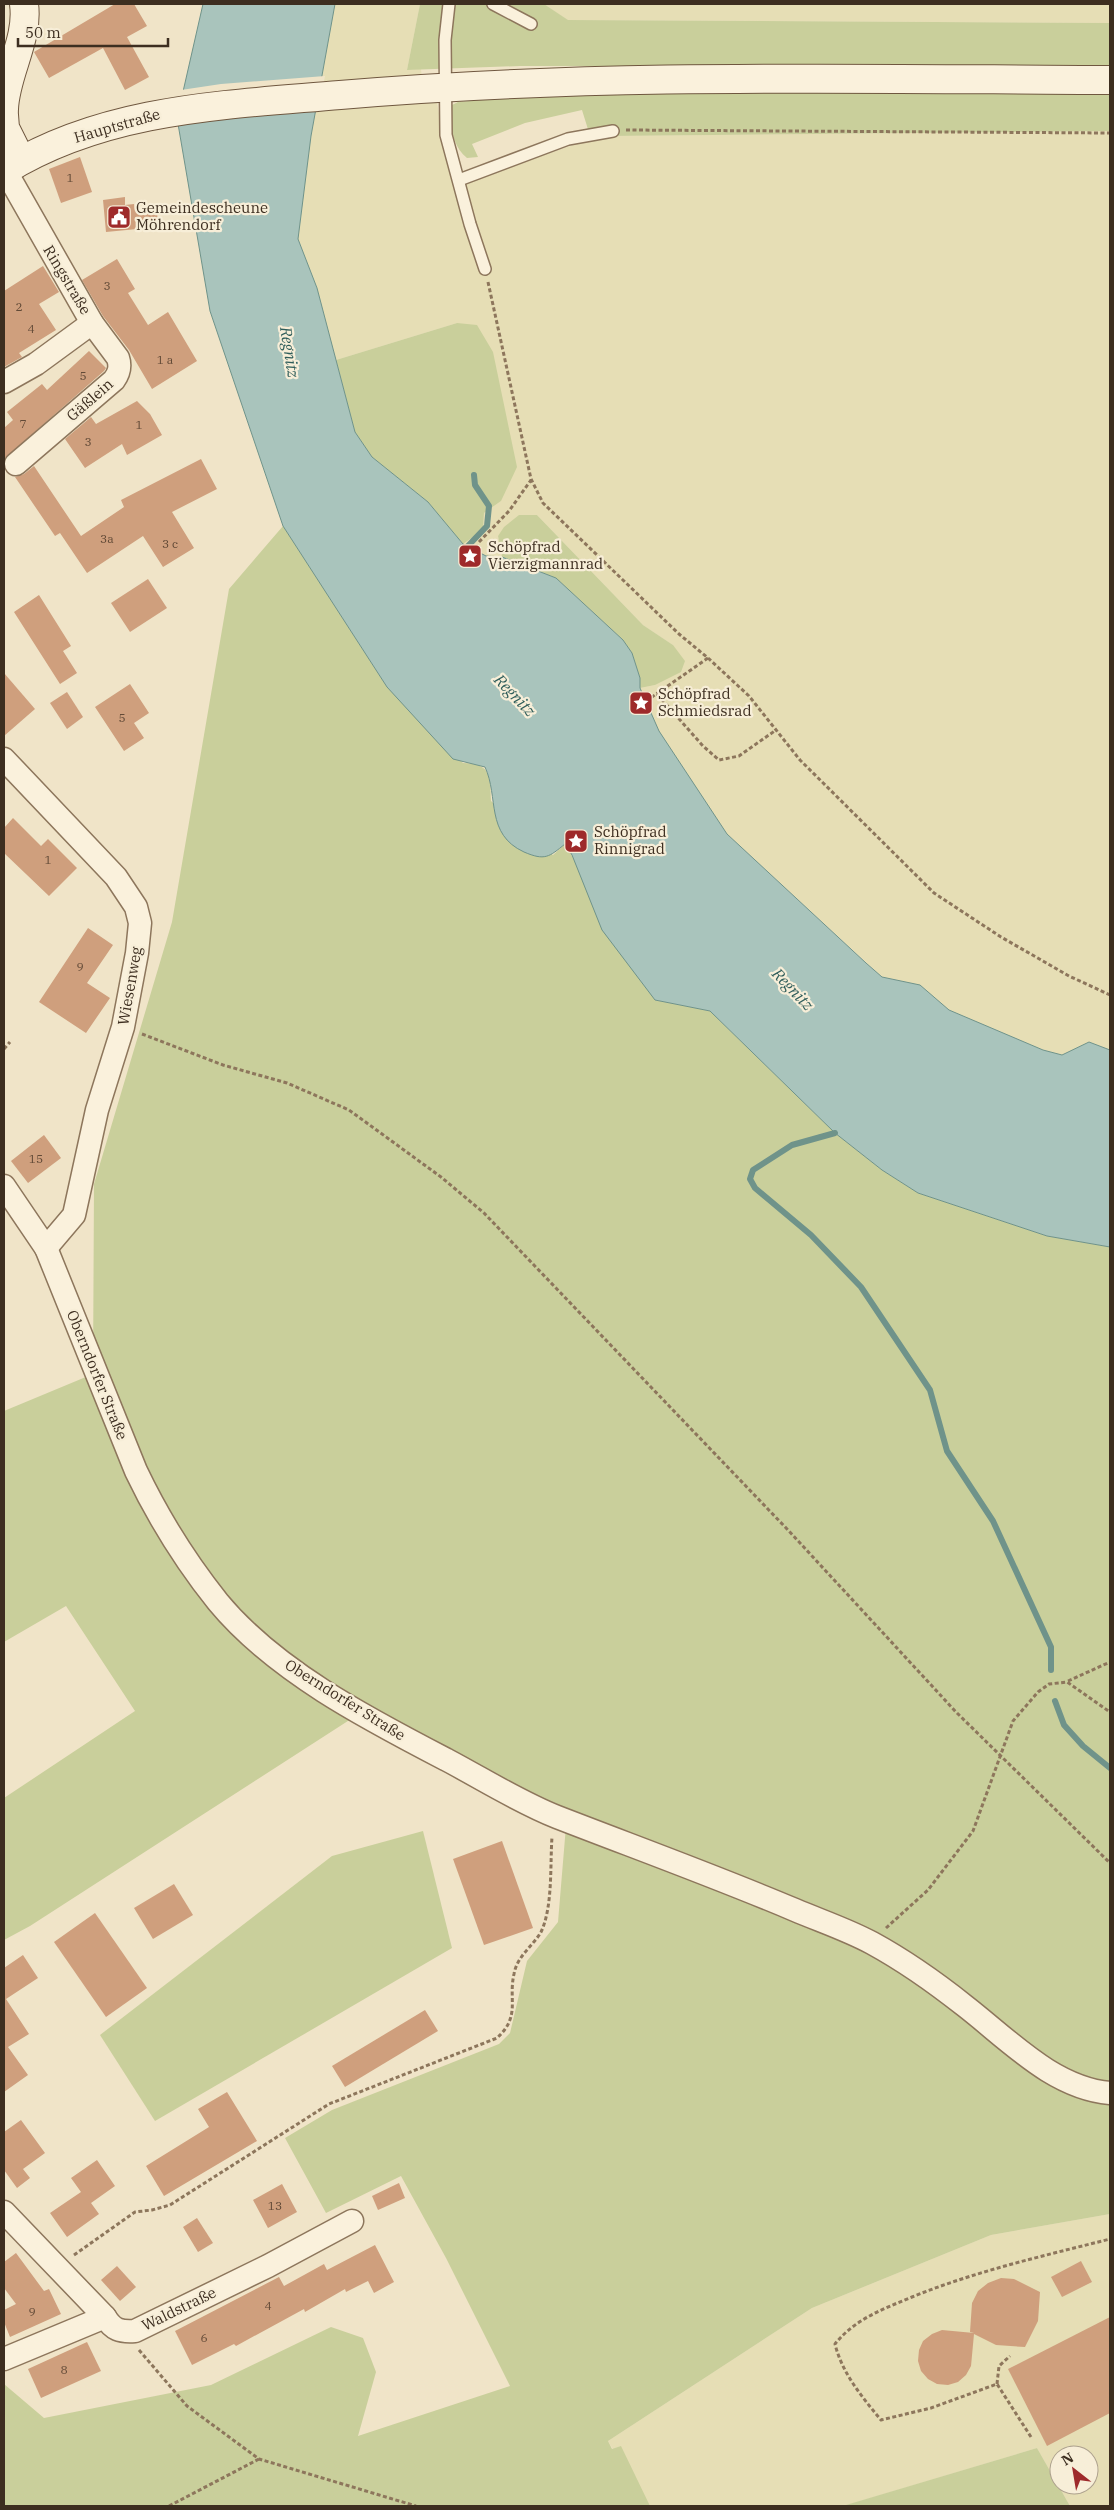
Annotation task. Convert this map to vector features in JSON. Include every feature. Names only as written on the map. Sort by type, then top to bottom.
[{"type":"street","points":[[4,109],[4,98],[17,55],[26,14],[24,4]]},
{"type":"street","name":"Hauptstraße","points":[[10,167],[86,132],[141,117],[177,110],[444,86],[686,80],[1110,80]]},
{"type":"street","points":[[4,115],[10,167]]},
{"type":"street","name":"Ringstraße","points":[[4,382],[36,364],[92,323],[10,167]]},
{"type":"street","name":"Gäßlein","points":[[16,464],[119,374],[120,365],[118,358],[92,323]]},
{"type":"street","name":"Wiesenweg","points":[[4,759],[116,877],[136,907],[140,923],[137,953],[123,1027],[97,1110],[74,1215],[46,1248]]},
{"type":"street","name":"Oberndorfer Straße","points":[[5,1189],[46,1248],[136,1471],[151,1501],[190,1564],[219,1603],[252,1636],[308,1679],[382,1726],[554,1816],[750,1891],[870,1942],[912,1967],[1046,2070],[1089,2091],[1110,2093]]},
{"type":"street","name":"Waldstraße","points":[[4,2212],[105,2317],[111,2327],[122,2331],[134,2330],[186,2306],[268,2266],[352,2221]]},
{"type":"street","points":[[4,2359],[105,2317]]},
{"type":"lane","points":[[449,4],[445,40],[446,136],[470,224],[485,269]]},
{"type":"lane","points":[[494,4],[530,24]]},
{"type":"lane","points":[[459,180],[568,140],[613,131]]},
{"type":"path","points":[[613,131],[655,128],[1110,132]]},
{"type":"path","points":[[485,269],[531,479],[542,503],[679,634],[749,696],[800,760],[934,893],[1001,937],[1069,976],[1110,995]]},
{"type":"path","points":[[479,542],[509,511],[531,479]]},
{"type":"path","points":[[650,700],[708,658]]},
{"type":"path","points":[[657,694],[703,746],[719,760],[739,756],[776,730]]},
{"type":"path","points":[[123,1027],[223,1065],[288,1083],[349,1110],[441,1176],[484,1214],[517,1247],[788,1530],[956,1712],[1110,1863]]},
{"type":"path","points":[[4,1049],[10,1042]]},
{"type":"path","points":[[870,1942],[928,1890],[973,1831],[999,1754],[1013,1721],[1038,1692],[1049,1684],[1067,1682],[1110,1662]]},
{"type":"path","points":[[1067,1682],[1110,1712]]},
{"type":"path","points":[[57,2268],[135,2212],[170,2205],[329,2104],[497,2038],[507,2029],[512,2016],[514,1973],[520,1959],[540,1933],[547,1916],[554,1816]]},
{"type":"path","points":[[997,2384],[931,2408],[881,2420],[853,2383],[839,2359],[835,2344],[843,2334],[863,2318],[941,2285],[1003,2266],[1110,2239]]},
{"type":"path","points":[[122,2331],[187,2406],[259,2459],[416,2506]]},
{"type":"path","points":[[1010,2356],[999,2366],[997,2384],[1031,2437]]},
{"type":"path","points":[[168,2506],[259,2459]]},
{"type":"shaded area","points":[[335,4],[420,4],[407,70],[421,69],[424,101],[437,103],[453,186],[591,139],[610,136],[1110,131],[1110,1050],[1089,1042],[1062,1055],[1043,1050],[949,1010],[920,985],[882,977],[727,834],[659,731],[640,688],[655,685],[673,645],[643,625],[537,515],[498,536],[502,557],[486,556],[463,544],[483,530],[484,513],[501,501],[457,323],[336,360],[317,288],[298,239],[311,136]]},
{"type":"shaded area","points":[[544,4],[1110,4],[1110,23],[567,20]]},
{"type":"shaded area","points":[[1110,2214],[1110,2506],[1070,2506],[1064,2495],[1099,2495],[1099,2445],[1049,2445],[1049,2469],[1037,2448],[844,2506],[647,2506],[608,2441],[812,2308],[991,2235]]},
{"type":"green space","points":[[420,4],[544,4],[568,20],[1110,23],[1110,131],[610,136],[591,139],[582,110],[525,123],[472,144],[478,157],[467,158],[458,147],[451,127],[452,105],[458,102],[546,94],[904,92],[697,66],[520,66],[407,70]]},
{"type":"green space","points":[[457,323],[477,325],[493,352],[517,467],[501,501],[484,513],[483,530],[463,544],[428,502],[372,457],[355,432],[336,360]]},
{"type":"green space","points":[[519,515],[537,515],[643,625],[673,645],[685,661],[681,672],[655,685],[640,688],[640,678],[632,653],[623,640],[556,578],[502,557],[498,536],[504,527]]},
{"type":"green space","points":[[283,526],[387,687],[463,763],[479,766],[488,773],[491,801],[553,855],[565,844],[655,1000],[710,1011],[835,1133],[882,1170],[918,1193],[1047,1236],[1110,1247],[1110,2214],[991,2235],[812,2308],[608,2441],[612,2449],[621,2446],[650,2506],[4,2506],[4,2384],[44,2418],[211,2385],[331,2327],[363,2338],[376,2372],[358,2436],[510,2386],[446,2258],[401,2176],[326,2213],[285,2138],[332,2110],[499,2044],[510,2033],[527,1961],[558,1922],[567,1814],[351,1719],[30,1926],[4,1940],[4,1798],[135,1711],[66,1606],[4,1642],[4,1411],[93,1374],[94,1184],[172,922],[229,589]]},
{"type":"green space","points":[[423,1831],[452,1948],[155,2121],[100,2035],[332,1856]]},
{"type":"green space","points":[[1037,2448],[1049,2469],[1049,2495],[1064,2495],[1070,2506],[844,2506]]},
{"type":"water","name":"Regnitz","points":[[203,4],[335,4],[311,136],[298,239],[317,288],[355,432],[372,457],[428,502],[463,544],[486,556],[502,557],[556,578],[623,640],[632,653],[640,678],[640,688],[659,731],[727,834],[882,977],[920,985],[949,1010],[1043,1050],[1062,1055],[1089,1042],[1110,1050],[1110,1247],[1047,1236],[918,1193],[882,1170],[835,1133],[710,1011],[655,1000],[602,930],[572,855],[565,844],[551,855],[542,857],[524,852],[512,844],[503,835],[498,825],[492,790],[485,767],[453,759],[387,687],[283,526],[210,311],[177,118]]},
{"type":"pier","points":[[325,76],[319,109],[175,118],[181,90],[221,84]]},
{"type":"building","points":[[115,4],[134,4],[147,26],[127,37],[149,77],[125,90],[103,48],[49,78],[34,52]]},
{"type":"building","points":[[80,157],[92,192],[61,203],[49,169]]},
{"type":"building","points":[[125,197],[125,205],[134,204],[135,211],[157,209],[158,227],[106,232],[103,200]]},
{"type":"building","points":[[117,259],[135,289],[128,293],[148,325],[168,312],[197,361],[152,389],[129,350],[103,316],[82,280]]},
{"type":"building","points":[[43,266],[59,292],[39,304],[56,330],[19,353],[22,357],[4,367],[4,291]]},
{"type":"building","points":[[89,351],[106,368],[104,371],[4,459],[4,428],[13,420],[7,412],[42,384],[47,390]]},
{"type":"building","points":[[137,401],[150,414],[162,435],[127,455],[122,444],[85,468],[65,439],[91,417],[96,424]]},
{"type":"building","points":[[201,459],[217,489],[172,512],[194,548],[163,567],[143,536],[87,573],[60,533],[55,536],[15,477],[24,474],[34,466],[81,536],[124,507],[121,500]]},
{"type":"building","points":[[148,579],[167,608],[130,632],[111,603]]},
{"type":"building","points":[[39,595],[71,646],[63,651],[77,673],[60,684],[14,612]]},
{"type":"building","points":[[4,673],[35,709],[4,736]]},
{"type":"building","points":[[130,684],[149,713],[134,723],[144,738],[124,751],[95,707]]},
{"type":"building","points":[[67,692],[83,717],[67,729],[50,703]]},
{"type":"building","points":[[13,818],[41,846],[48,839],[77,868],[49,896],[4,853],[4,828]]},
{"type":"building","points":[[88,928],[113,945],[87,983],[110,998],[86,1033],[39,1002]]},
{"type":"building","points":[[44,1135],[61,1158],[28,1183],[11,1161]]},
{"type":"building","points":[[502,1841],[533,1928],[484,1945],[453,1859]]},
{"type":"building","points":[[174,1884],[193,1915],[153,1939],[134,1908]]},
{"type":"building","points":[[95,1913],[147,1988],[106,2017],[54,1942]]},
{"type":"building","points":[[23,1955],[38,1978],[6,1999],[29,2034],[8,2047],[28,2075],[4,2092],[4,1968]]},
{"type":"building","points":[[425,2010],[438,2031],[345,2087],[332,2066]]},
{"type":"building","points":[[227,2092],[257,2141],[164,2196],[146,2166],[209,2127],[198,2109]]},
{"type":"building","points":[[21,2120],[45,2153],[23,2169],[30,2178],[17,2188],[4,2170],[4,2132]]},
{"type":"building","points":[[97,2160],[115,2186],[91,2203],[99,2214],[67,2237],[50,2213],[81,2192],[71,2178]]},
{"type":"building","points":[[399,2183],[405,2198],[378,2210],[372,2196]]},
{"type":"building","points":[[282,2184],[297,2212],[268,2228],[253,2200]]},
{"type":"building","points":[[197,2218],[213,2243],[198,2252],[183,2227]]},
{"type":"building","points":[[375,2245],[394,2282],[374,2293],[368,2281],[346,2292],[345,2289],[305,2312],[304,2309],[236,2346],[234,2344],[192,2365],[175,2331],[279,2277],[284,2286],[324,2264],[327,2270]]},
{"type":"building","points":[[16,2253],[44,2291],[49,2289],[61,2314],[10,2337],[4,2322],[4,2310],[16,2304],[4,2288],[4,2262]]},
{"type":"building","points":[[1081,2261],[1092,2282],[1062,2297],[1051,2277]]},
{"type":"building","points":[[117,2266],[136,2287],[120,2301],[101,2280]]},
{"type":"building","points":[[1001,2278],[1014,2279],[1040,2292],[1038,2321],[1025,2347],[996,2345],[974,2334],[971,2366],[966,2375],[958,2382],[948,2385],[937,2384],[928,2379],[921,2371],[918,2361],[919,2350],[923,2341],[932,2334],[942,2330],[974,2333],[970,2332],[972,2303],[978,2291],[988,2283]]},
{"type":"building","points":[[1110,2317],[1110,2413],[1047,2446],[1008,2369]]},
{"type":"building","points":[[87,2342],[101,2371],[41,2398],[28,2369]]},
{"type":"waterway","points":[[466,548],[487,526],[489,506],[475,485],[474,475]]},
{"type":"waterway","points":[[835,1133],[792,1145],[753,1170],[750,1179],[755,1188],[811,1235],[861,1287],[930,1390],[947,1451],[993,1521],[1051,1647],[1051,1670]]},
{"type":"waterway","points":[[1055,1701],[1064,1725],[1083,1746],[1110,1768]]},
{"type":"place","name":"Gemeindescheune Möhrendorf","points":[[119,217]]},
{"type":"place","name":"Schöpfrad Vierzigmannrad","points":[[470,556]]},
{"type":"place","name":"Schöpfrad Schmiedsrad","points":[[641,703]]},
{"type":"place","name":"Schöpfrad Rinnigrad","points":[[576,841]]}]
